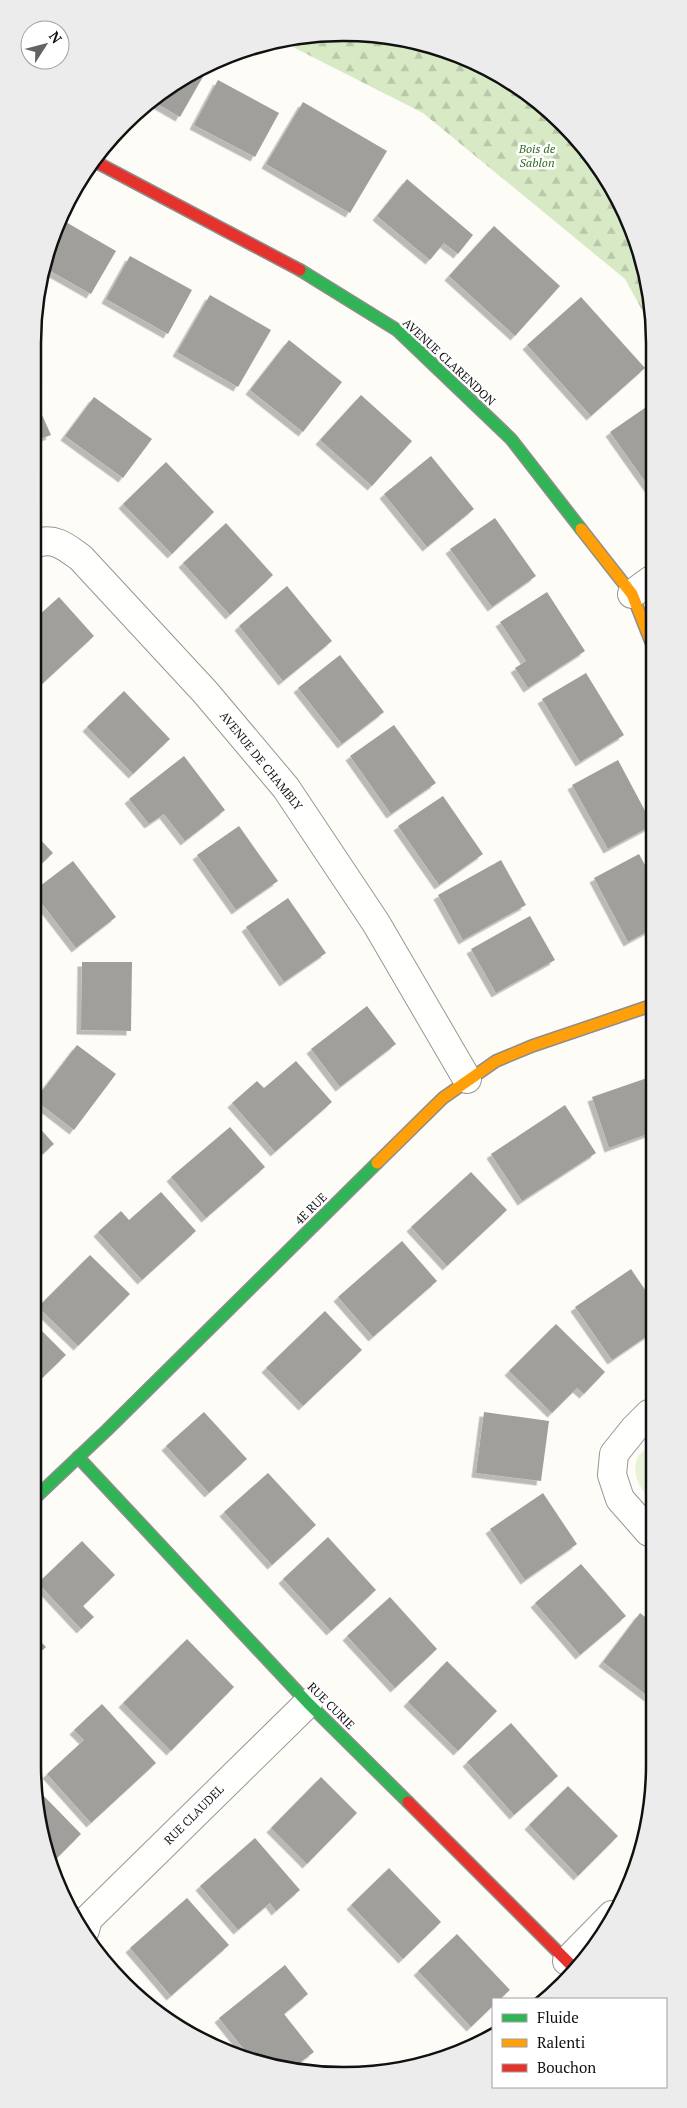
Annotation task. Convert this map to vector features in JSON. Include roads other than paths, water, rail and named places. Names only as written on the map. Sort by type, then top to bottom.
[{"type":"street","name":"AVENUE CLARENDON","points":[[101,164],[283,259],[397,330],[511,439],[642,587],[646,611]]},
{"type":"street","name":"AVENUE DE CHAMBLY","points":[[41,542],[51,540],[64,545],[81,558],[206,694],[286,788],[376,923],[467,1079]]},
{"type":"street","name":"4E RUE","points":[[41,1491],[443,1098],[467,1079],[496,1061],[532,1046],[646,1007]]},
{"type":"street","points":[[646,1417],[614,1454],[612,1475],[620,1500],[646,1529]]},
{"type":"street","name":"RUE CURIE","points":[[78,1457],[308,1703],[570,1964]]},
{"type":"street","name":"RUE CLAUDEL","points":[[87,1924],[88,1919],[308,1703]]},
{"type":"park label","name":"Bois de Sablon","points":[[537,156]]}]
